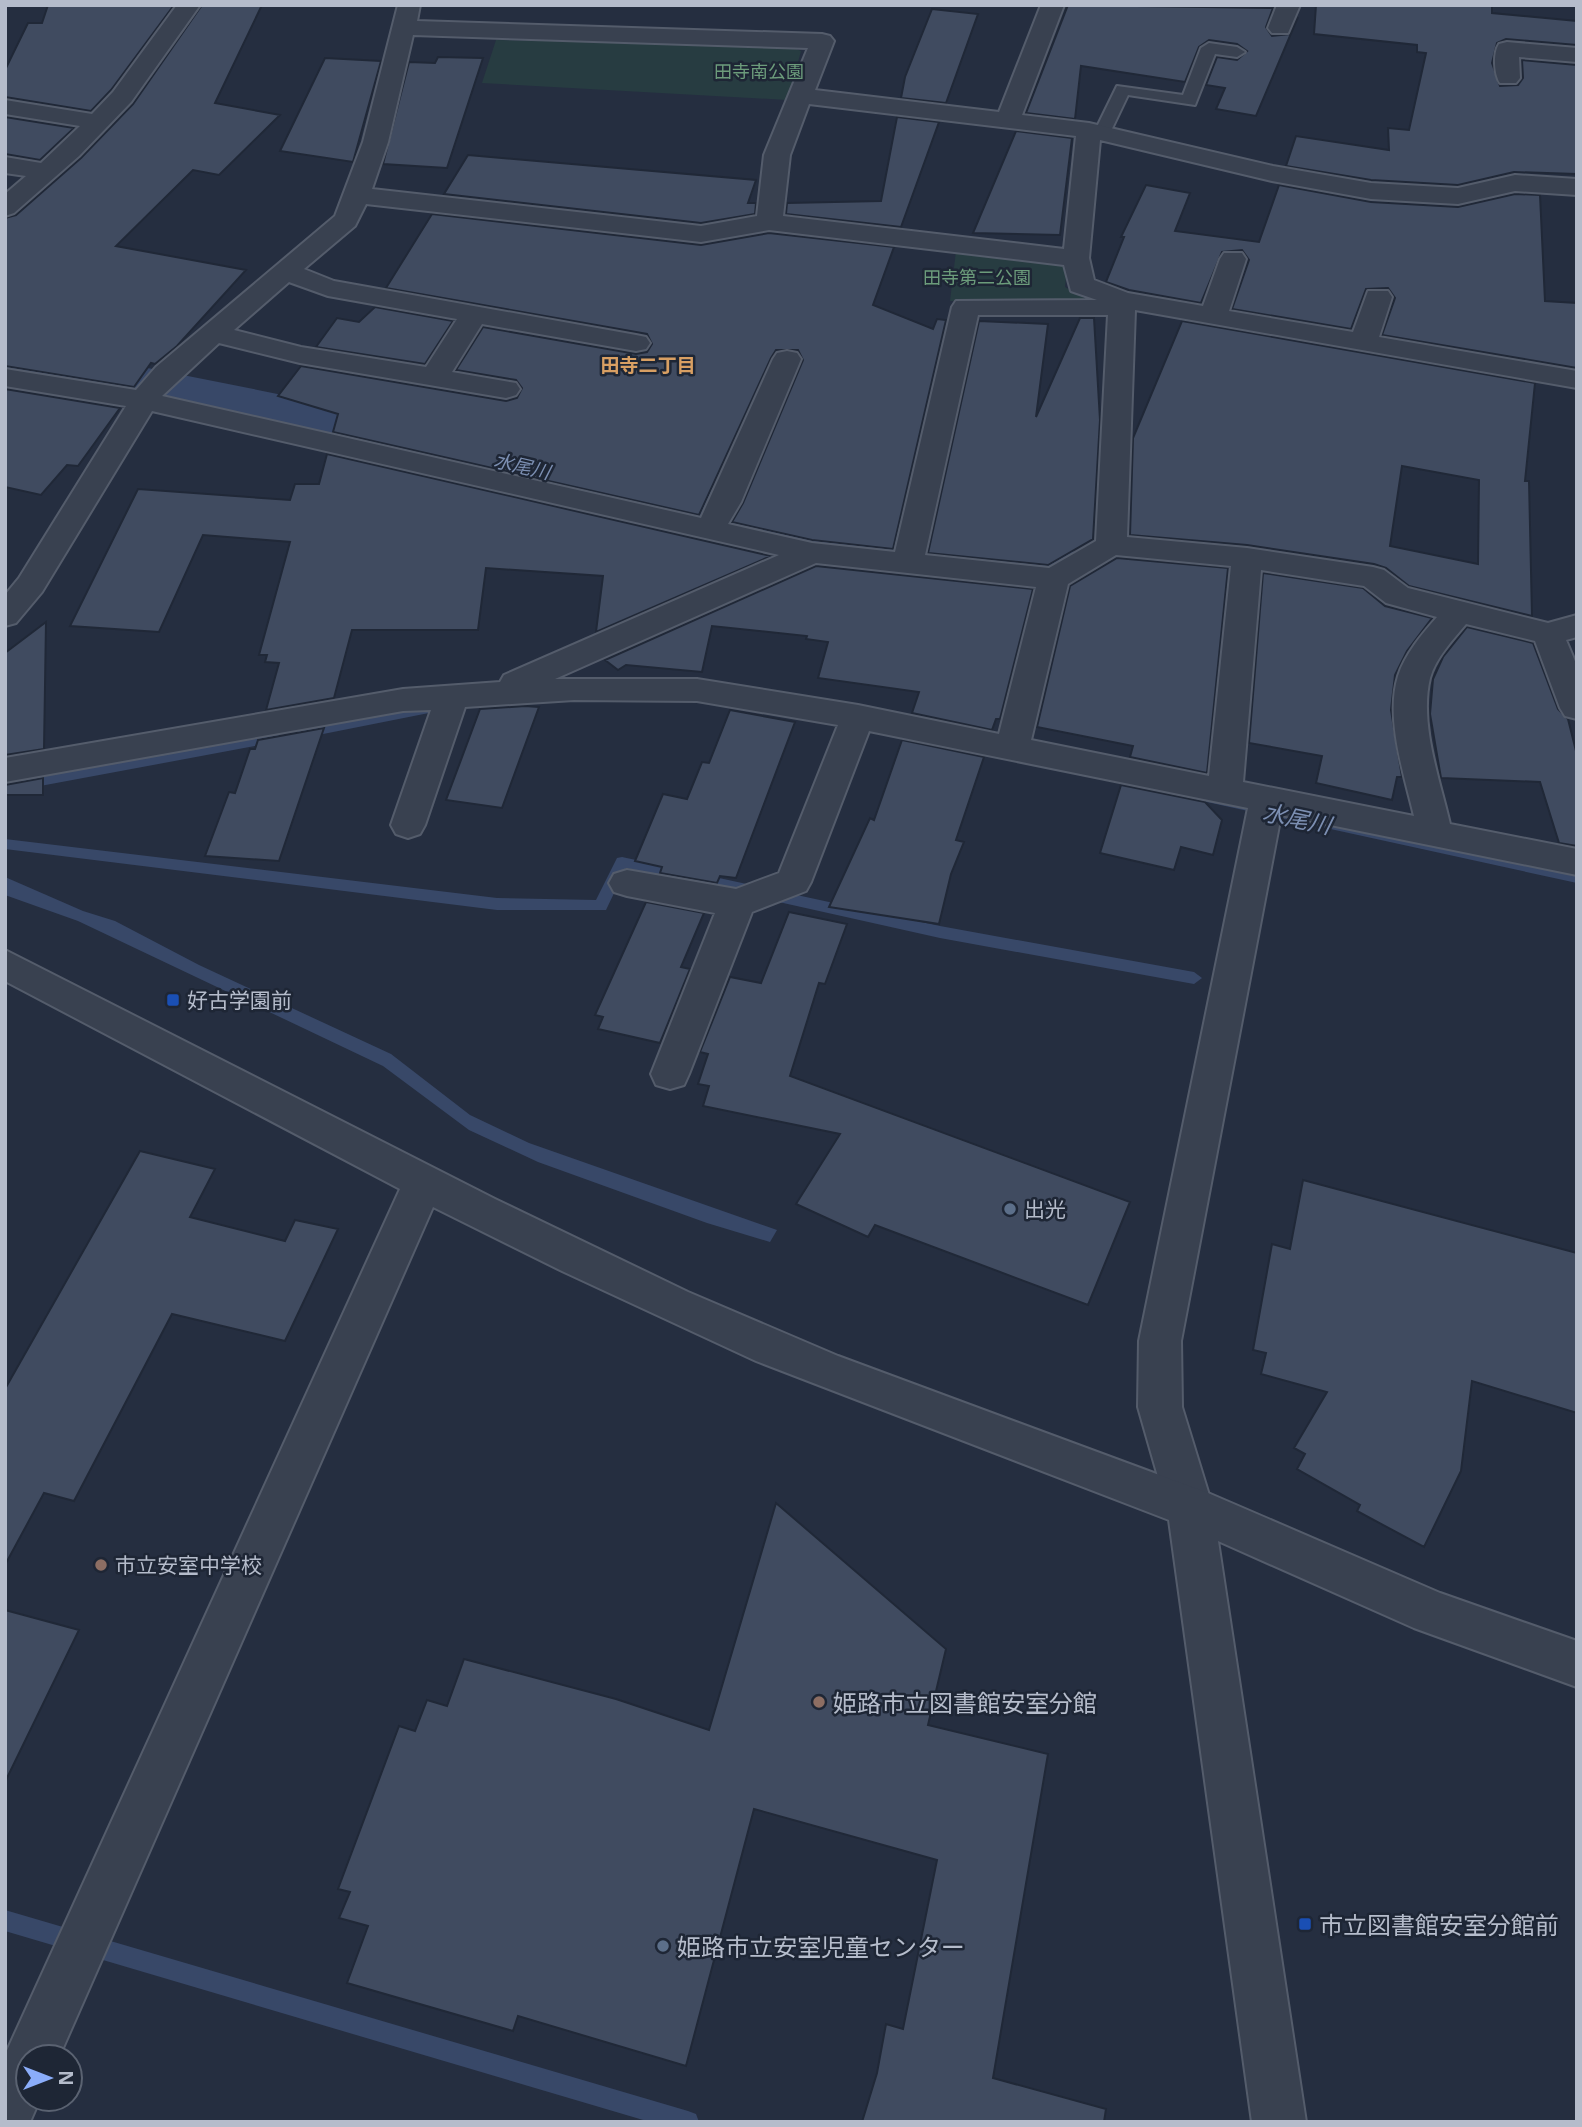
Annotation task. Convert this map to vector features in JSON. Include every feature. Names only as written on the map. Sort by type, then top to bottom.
[{"type":"street","points":[[5,208],[47,172],[122,97],[189,5]]},
{"type":"street","points":[[1007,122],[1053,5]]},
{"type":"street","points":[[1280,27],[1289,5]]},
{"type":"street","points":[[5,616],[32,585],[145,398],[166,373],[346,220],[358,195],[406,17],[577,24],[822,41],[777,155],[769,222]]},
{"type":"street","points":[[1508,78],[1507,49],[1577,55]]},
{"type":"street","points":[[799,95],[1095,132],[1272,173],[1371,191],[1458,196],[1515,183],[1577,187]]},
{"type":"street","points":[[5,107],[98,122]]},
{"type":"street","points":[[1095,132],[1076,258],[1080,285],[1122,300],[1577,380]]},
{"type":"street","points":[[5,165],[47,172]]},
{"type":"street","points":[[358,195],[701,234],[769,222],[1076,258]]},
{"type":"street","points":[[1213,316],[1233,259]]},
{"type":"street","points":[[287,272],[328,288],[636,343]]},
{"type":"street","points":[[1363,343],[1378,297]]},
{"type":"street","points":[[1111,545],[1122,300]]},
{"type":"street","points":[[910,551],[966,307],[1099,309],[1122,300]]},
{"type":"street","points":[[434,377],[474,314]]},
{"type":"street","points":[[214,332],[300,355],[506,389]]},
{"type":"street","points":[[709,530],[726,502],[787,359]]},
{"type":"street","points":[[5,377],[145,398],[812,553],[910,551],[1054,579],[1111,545],[1247,558],[1373,577],[1397,596],[1562,630],[1577,708]]},
{"type":"street","points":[[492,694],[812,553]]},
{"type":"street","points":[[1225,790],[1247,558]]},
{"type":"street","points":[[1012,748],[1054,579]]},
{"type":"street","points":[[1435,833],[1414,725],[1414,679],[1430,645],[1460,611]]},
{"type":"street","points":[[5,770],[253,729],[403,700],[450,704],[492,694],[574,689],[697,691],[858,717],[1225,790],[1264,815],[1435,833],[1577,862]]},
{"type":"street","points":[[408,825],[450,704]]},
{"type":"street","points":[[627,883],[737,903],[793,882],[858,717]]},
{"type":"street","points":[[1264,815],[1160,1341],[1160,1407],[1190,1508],[1279,2122]]},
{"type":"street","points":[[670,1074],[737,903]]},
{"type":"street","points":[[5,964],[594,1268],[772,1348],[1190,1508],[1364,1583],[1542,1654],[1577,1664]]},
{"type":"street","points":[[38,2043],[425,1182]]},
{"type":"street","points":[[5,2116],[14,2096]]},
{"type":"lane","points":[[1095,132],[1123,89],[1189,101],[1209,47],[1237,52]]},
{"type":"green space","name":"田寺南公園","points":[[496,40],[783,44],[801,51],[788,100],[482,83]]},
{"type":"green space","name":"田寺第二公園","points":[[956,251],[1057,263],[1067,268],[1065,287],[1089,301],[950,301]]},
{"type":"water","points":[[1011,759],[1577,874],[1577,883]]},
{"type":"water","points":[[5,877],[83,911],[115,921],[199,965],[391,1054],[470,1115],[529,1143],[777,1230],[770,1242],[707,1223],[538,1162],[469,1130],[383,1066],[78,921],[5,895]]},
{"type":"building","points":[[48,5],[174,5],[111,90],[91,111],[5,97],[5,70],[28,23],[42,23]]},
{"type":"building","points":[[202,5],[262,5],[215,103],[280,115],[219,175],[193,170],[116,246],[246,270],[177,346],[155,364],[151,363],[134,387],[5,366],[5,218],[16,215],[81,158],[133,104]]},
{"type":"building","points":[[1068,5],[1273,8],[1266,27],[1272,36],[1290,34],[1298,17],[1256,116],[1216,109],[1225,88],[1206,85],[1217,57],[1237,60],[1247,51],[1237,44],[1209,40],[1199,47],[1185,82],[1081,66],[1075,119],[1026,113]]},
{"type":"building","points":[[1316,5],[1492,5],[1492,13],[1577,21],[1577,45],[1506,39],[1497,43],[1492,63],[1500,86],[1518,85],[1523,78],[1522,60],[1577,65],[1577,174],[1514,172],[1458,185],[1371,180],[1286,166],[1296,136],[1389,150],[1388,128],[1409,130],[1426,53],[1417,52],[1417,45],[1314,34]]},
{"type":"building","points":[[932,9],[978,14],[946,103],[901,98],[905,77]]},
{"type":"building","points":[[438,57],[483,58],[447,168],[383,164],[409,62],[435,63]]},
{"type":"building","points":[[325,58],[381,61],[353,162],[280,151]]},
{"type":"building","points":[[5,117],[74,128],[40,160],[5,154]]},
{"type":"building","points":[[897,117],[939,122],[901,227],[786,214],[787,203],[881,201]]},
{"type":"building","points":[[1016,131],[1072,138],[1060,235],[973,233]]},
{"type":"building","points":[[468,155],[756,180],[748,203],[756,203],[755,214],[701,223],[444,194]]},
{"type":"building","points":[[1146,185],[1190,193],[1175,231],[1259,242],[1279,185],[1371,202],[1458,207],[1515,194],[1540,195],[1545,301],[1577,303],[1577,368],[1382,335],[1395,298],[1388,288],[1366,289],[1351,329],[1232,309],[1249,260],[1242,250],[1222,252],[1201,303],[1129,290],[1106,282],[1124,237],[1121,237]]},
{"type":"building","points":[[432,214],[701,245],[769,233],[894,247],[873,305],[933,329],[937,319],[946,320],[893,549],[812,540],[732,522],[743,503],[803,360],[798,350],[776,350],[771,358],[699,515],[333,432],[338,414],[278,396],[301,366],[506,401],[517,398],[522,388],[516,380],[456,370],[483,327],[636,354],[647,352],[652,344],[647,334],[386,288]]},
{"type":"building","points":[[375,307],[453,321],[425,364],[316,347],[337,318],[359,322]]},
{"type":"building","points":[[1080,318],[1094,318],[1100,420],[1093,539],[1048,565],[928,553],[979,321],[1048,324],[1036,417]]},
{"type":"building","points":[[1182,321],[1535,383],[1525,481],[1529,481],[1532,616],[1409,586],[1386,568],[1374,564],[1247,545],[1130,535],[1133,438]],"holes":[[[1402,466],[1479,480],[1478,564],[1390,546]]]},
{"type":"building","points":[[5,389],[120,408],[78,466],[67,465],[41,495],[5,487]]},
{"type":"building","points":[[327,454],[771,556],[596,632],[603,576],[486,568],[478,630],[352,630],[334,698],[266,710],[279,663],[265,662],[267,655],[259,655],[290,542],[203,535],[159,632],[70,626],[138,489],[290,500],[295,484],[319,484]]},
{"type":"building","points":[[1117,558],[1228,568],[1207,773],[1130,757],[1133,746],[1037,727],[1070,586]]},
{"type":"building","points":[[816,566],[1033,589],[1000,719],[996,719],[992,730],[912,713],[919,692],[818,678],[828,642],[806,639],[807,636],[712,626],[702,672],[626,665],[618,670],[605,660]]},
{"type":"building","points":[[1263,573],[1363,588],[1385,606],[1432,618],[1407,651],[1395,675],[1391,710],[1402,777],[1397,777],[1392,800],[1316,783],[1322,756],[1249,743]]},
{"type":"building","points":[[46,622],[44,749],[5,755],[5,653]]},
{"type":"building","points":[[1467,627],[1533,643],[1558,709],[1568,719],[1577,755],[1577,846],[1559,843],[1540,782],[1441,778],[1430,714],[1433,679],[1443,657]]},
{"type":"building","points":[[539,707],[502,808],[446,800],[480,709]]},
{"type":"building","points":[[730,710],[795,722],[736,878],[720,876],[717,883],[660,873],[662,867],[635,861],[663,794],[687,799],[702,762],[709,763]]},
{"type":"building","points":[[324,728],[279,861],[205,856],[229,792],[235,793],[250,749],[255,749],[258,740]]},
{"type":"building","points":[[902,740],[984,757],[956,840],[964,842],[951,874],[939,924],[829,907],[870,818],[874,820]]},
{"type":"building","points":[[43,778],[43,795],[5,795],[5,785]]},
{"type":"building","points":[[1121,785],[1205,802],[1222,820],[1213,855],[1181,847],[1174,870],[1100,853]]},
{"type":"building","points":[[646,902],[704,913],[681,967],[690,969],[660,1043],[598,1029],[603,1017],[595,1015]]},
{"type":"building","points":[[789,912],[847,924],[825,984],[819,983],[790,1076],[1130,1202],[1088,1305],[875,1225],[868,1237],[796,1204],[840,1134],[703,1106],[709,1086],[698,1084],[708,1054],[700,1052],[730,977],[761,983]]},
{"type":"building","points":[[140,1151],[215,1169],[190,1217],[285,1241],[295,1220],[338,1229],[285,1341],[172,1314],[74,1501],[44,1493],[5,1565],[5,1389]]},
{"type":"building","points":[[1303,1180],[1577,1253],[1577,1413],[1472,1381],[1461,1471],[1424,1547],[1357,1511],[1360,1505],[1297,1469],[1305,1454],[1294,1448],[1327,1392],[1261,1374],[1266,1353],[1253,1350],[1272,1244],[1290,1249]]},
{"type":"building","points":[[776,1503],[946,1649],[928,1725],[1048,1754],[993,2078],[1106,2109],[1104,2122],[862,2122],[877,2073],[886,2024],[903,2029],[937,1860],[754,1809],[686,2066],[518,2016],[513,2031],[347,1983],[368,1926],[339,1918],[350,1892],[338,1889],[399,1726],[415,1731],[427,1700],[447,1706],[464,1659],[616,1699],[709,1730]]},
{"type":"building","points":[[5,1610],[79,1630],[5,1782]]},
{"type":"waterway","name":"水尾川","points":[[6,361],[391,437],[709,508],[812,537],[952,552],[1039,557]]},
{"type":"waterway","points":[[303,733],[439,707]]},
{"type":"waterway","points":[[24,784],[277,738]]},
{"type":"waterway","points":[[5,844],[497,904],[601,906],[622,862],[940,932],[1194,978]]},
{"type":"waterway","points":[[5,1920],[688,2122]]},
{"type":"place","name":"好古学園前","points":[[173,1000]]},
{"type":"place","name":"出光","points":[[1010,1209]]},
{"type":"place","name":"市立安室中学校","points":[[101,1565]]},
{"type":"place","name":"姫路市立図書館安室分館","points":[[819,1702]]},
{"type":"place","name":"市立図書館安室分館前","points":[[1305,1924]]},
{"type":"place","name":"姫路市立安室児童センター","points":[[663,1946]]},
{"type":"district","name":"田寺二丁目","points":[[648,365]]}]
